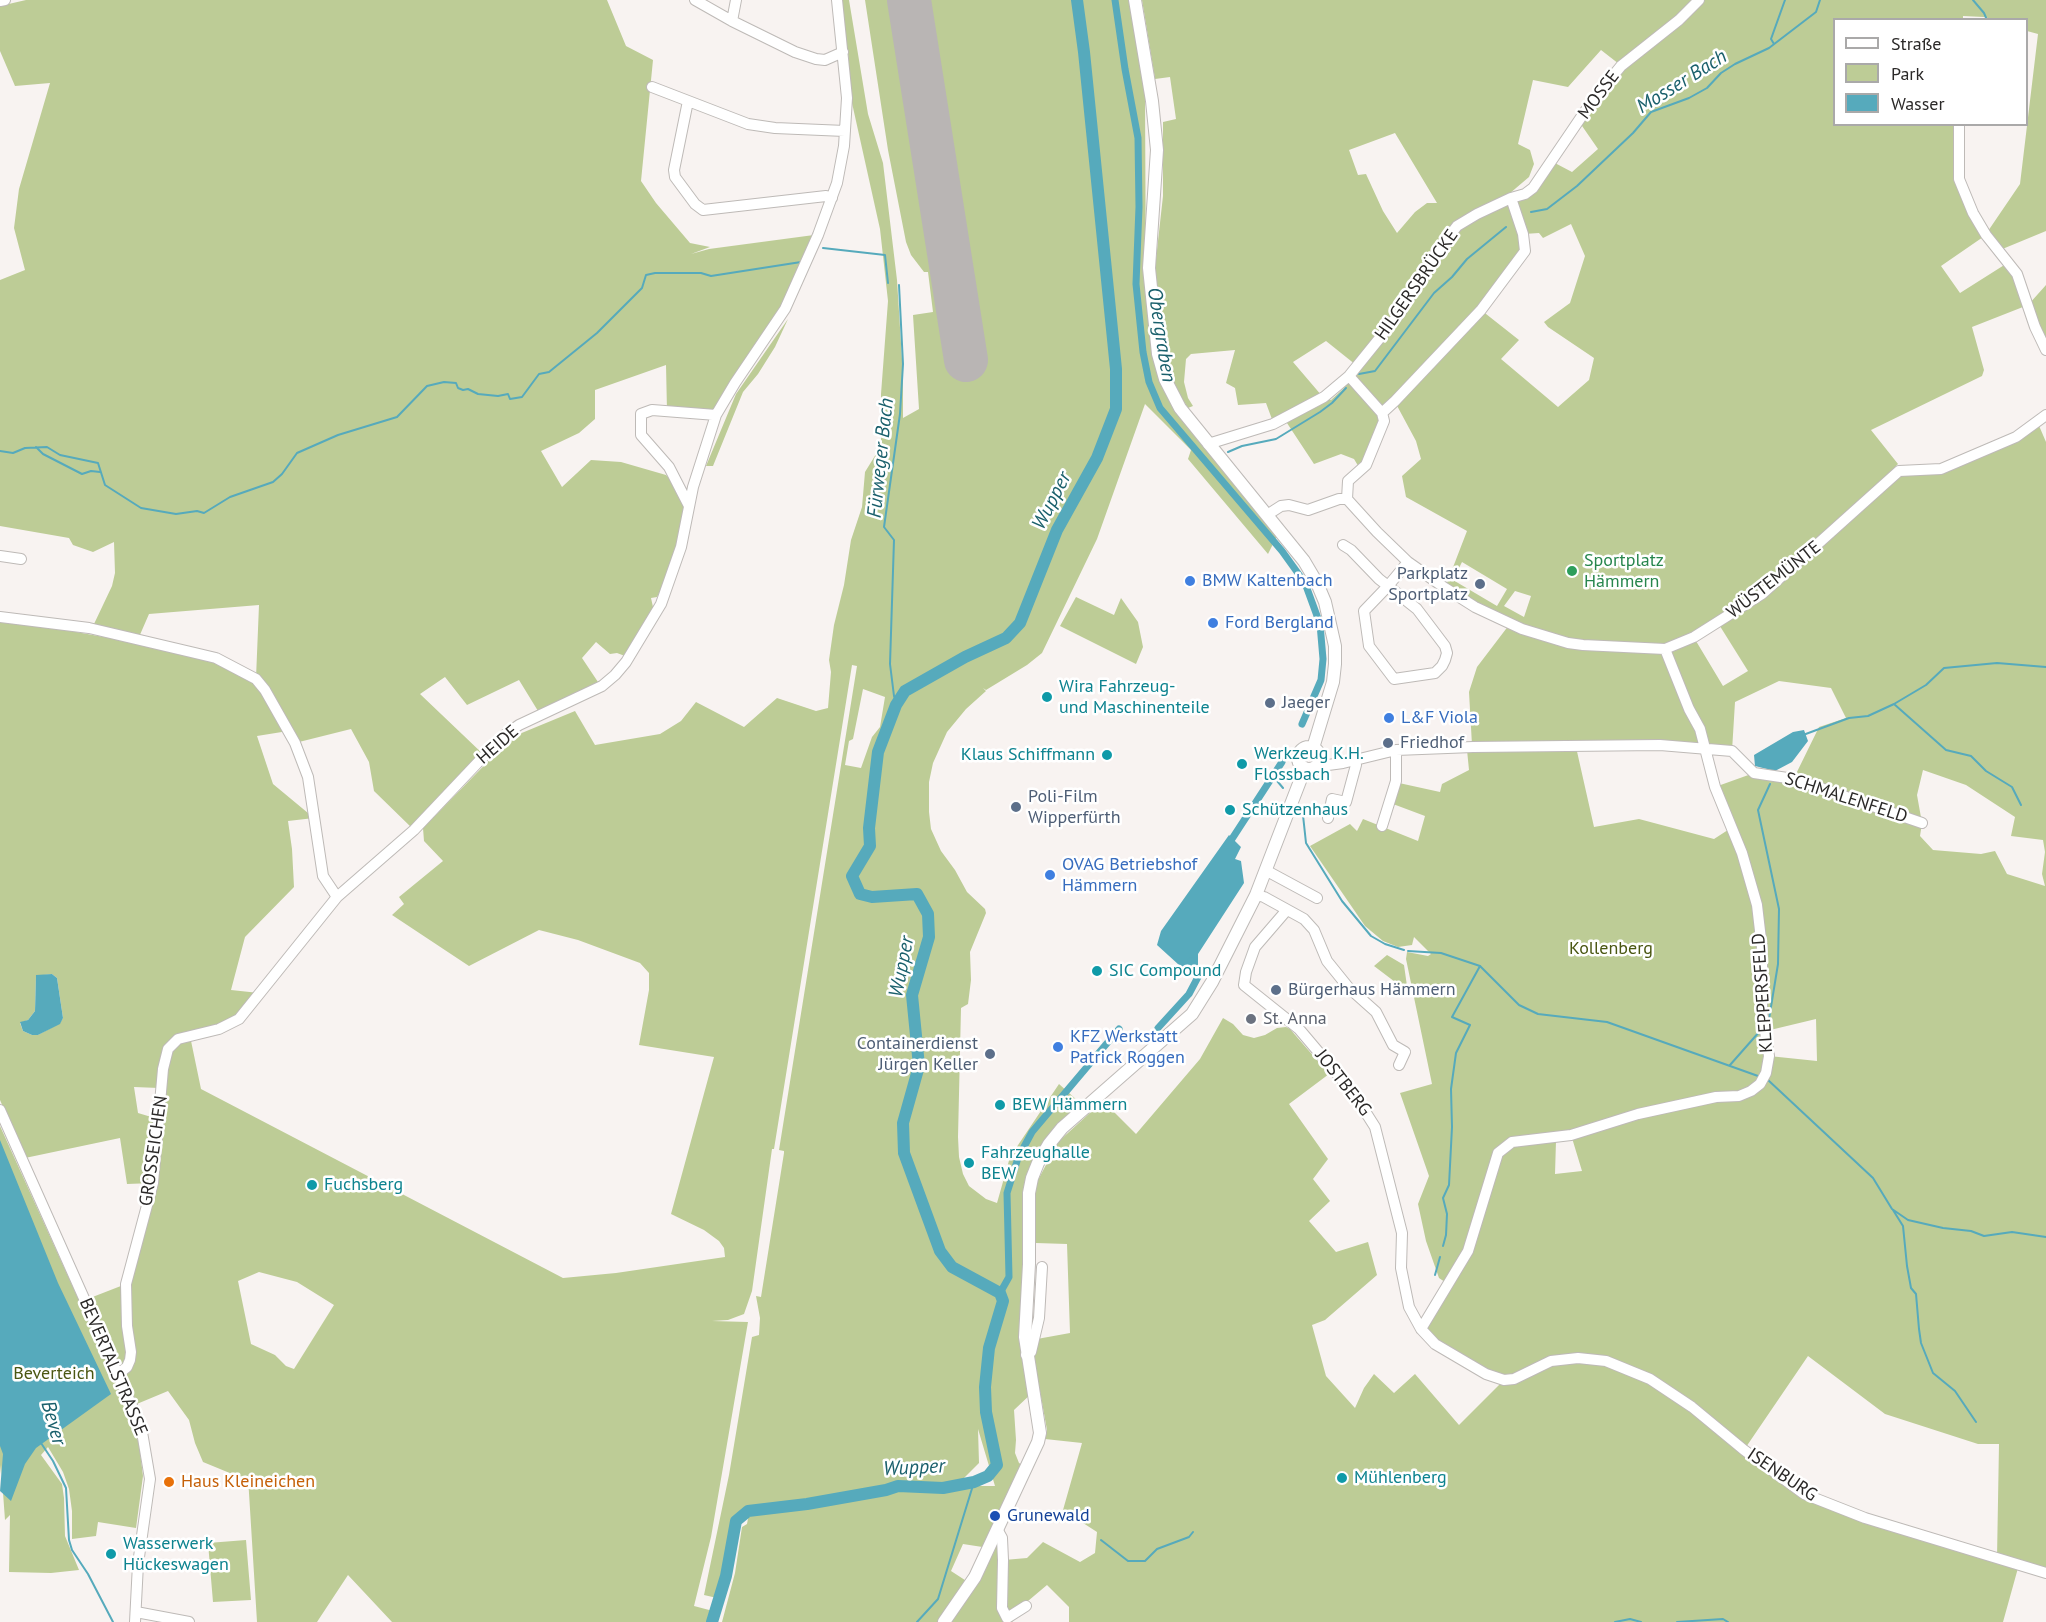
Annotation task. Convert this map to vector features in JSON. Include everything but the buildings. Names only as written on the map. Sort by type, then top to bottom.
[{"type":"main road","points":[[1135,0],[1152,101],[1157,150],[1149,268],[1153,323],[1161,366],[1180,408],[1304,561],[1317,583],[1331,623],[1335,653],[1333,682],[1313,748]]},
{"type":"main road","points":[[1305,748],[1313,748],[1319,753],[1319,762],[1314,767],[1305,768],[1299,762],[1299,753],[1305,748]]},
{"type":"main road","points":[[944,1622],[975,1577],[1028,1468],[1040,1433],[1025,1337],[1029,1264],[1029,1193],[1038,1163],[1062,1128],[1192,1014],[1212,982],[1256,896],[1305,768]]},
{"type":"street","points":[[0,1],[5,0]]},
{"type":"street","points":[[695,0],[795,52],[825,60],[843,52]]},
{"type":"street","points":[[732,21],[736,0]]},
{"type":"street","name":"HEIDE","points":[[219,1029],[242,1016],[337,897],[414,830],[509,731],[591,691],[615,675],[626,662],[661,604],[681,547],[693,487],[716,415],[785,309],[837,183],[845,131],[847,98],[837,0]]},
{"type":"street","name":"MOSSE","points":[[1494,206],[1526,194],[1533,188],[1590,104],[1621,66],[1679,20],[1699,0]]},
{"type":"street","points":[[652,87],[748,124],[775,128],[845,131]]},
{"type":"street","points":[[688,101],[674,170],[675,177],[695,204],[703,210],[826,196],[832,198]]},
{"type":"street","points":[[1959,126],[1959,179],[1973,213],[1986,235],[2017,274],[2035,327],[2046,350]]},
{"type":"street","points":[[1382,413],[1481,310],[1525,251],[1523,234],[1511,198]]},
{"type":"street","name":"HILGERSBRÜCKE","points":[[1208,444],[1273,424],[1324,397],[1349,376],[1400,313],[1435,255],[1457,226],[1494,206]]},
{"type":"street","points":[[1343,545],[1388,586],[1417,609],[1445,646],[1443,666],[1435,673],[1394,679],[1369,646],[1364,611],[1388,586],[1408,562],[1347,499],[1348,481],[1366,465],[1384,421],[1382,413],[1349,376]]},
{"type":"street","points":[[689,506],[669,467],[641,435],[641,414],[652,410],[716,415]]},
{"type":"street","name":"WÜSTEMÜNTE","points":[[1408,562],[1475,607],[1522,629],[1583,645],[1665,649],[1694,637],[1762,594],[1899,471],[1941,469],[2016,436],[2046,415]]},
{"type":"street","points":[[1267,514],[1281,506],[1289,505],[1308,510],[1339,499],[1347,499]]},
{"type":"street","points":[[0,556],[21,559]]},
{"type":"street","points":[[0,617],[89,628],[216,658],[256,678],[295,743],[308,777],[323,876],[337,897]]},
{"type":"street","name":"KLEPPERSFELD","points":[[1421,1329],[1468,1251],[1498,1153],[1512,1142],[1571,1136],[1638,1114],[1716,1097],[1739,1096],[1760,1084],[1766,1073],[1769,1056],[1762,1012],[1762,948],[1757,905],[1742,853],[1712,779],[1700,729],[1689,709],[1665,649]]},
{"type":"street","points":[[1319,762],[1328,765],[1396,750],[1576,745],[1706,749]]},
{"type":"street","name":"SCHMALENFELD","points":[[1706,749],[1732,751],[1754,773],[1794,778],[1922,823]]},
{"type":"street","points":[[1382,826],[1396,781],[1396,750]]},
{"type":"street","points":[[1328,818],[1332,799],[1346,802],[1356,765],[1355,760]]},
{"type":"street","points":[[1267,871],[1317,898]]},
{"type":"street","points":[[1256,896],[1264,897],[1304,919],[1314,930],[1328,961],[1348,987],[1376,1012],[1393,1045],[1405,1052],[1399,1065]]},
{"type":"street","name":"JOSTBERG","points":[[1286,911],[1255,946],[1244,985],[1299,1029],[1354,1094],[1375,1127],[1402,1233],[1401,1268],[1409,1307],[1421,1329],[1434,1344],[1486,1374],[1504,1380],[1514,1379],[1551,1362],[1578,1358],[1606,1361]]},
{"type":"street","name":"GROSSEICHEN","points":[[118,1374],[128,1367],[130,1360],[126,1284],[153,1183],[165,1057],[172,1044],[178,1039],[219,1029]]},
{"type":"street","name":"BEVERTALSTRASSE","points":[[0,1110],[142,1432],[149,1471],[148,1503],[138,1564],[136,1617]]},
{"type":"street","points":[[1026,1354],[1031,1352],[1039,1318],[1042,1267]]},
{"type":"street","name":"ISENBURG","points":[[1606,1361],[1650,1379],[1692,1407],[1744,1450],[1804,1494],[1865,1518],[2046,1572]]},
{"type":"street","points":[[997,1529],[1002,1538],[1002,1608],[1007,1618],[1026,1606]]},
{"type":"street","points":[[136,1617],[189,1622]]},
{"type":"green space","name":"Kollenberg","points":[[26,0],[607,0],[626,46],[653,60],[641,181],[656,203],[690,243],[710,247],[691,254],[709,249],[814,235],[781,308],[714,412],[667,411],[666,365],[595,390],[595,419],[579,433],[541,451],[562,487],[591,460],[621,462],[666,475],[677,486],[684,508],[677,546],[664,584],[657,597],[651,598],[653,607],[625,656],[617,653],[610,654],[596,642],[582,658],[598,682],[538,711],[519,680],[467,705],[445,677],[420,694],[484,755],[414,830],[374,791],[369,762],[351,729],[295,743],[288,731],[257,736],[273,784],[314,818],[288,821],[294,887],[245,937],[231,990],[259,993],[246,1011],[233,1023],[190,1036],[201,1089],[563,1278],[616,1273],[725,1257],[724,1248],[719,1241],[704,1230],[671,1214],[714,1057],[639,1045],[649,990],[649,973],[640,963],[578,940],[539,930],[469,966],[392,915],[404,904],[399,897],[443,861],[424,841],[423,828],[512,737],[575,711],[595,745],[660,734],[681,721],[696,702],[744,727],[777,698],[816,711],[828,708],[831,672],[829,660],[851,540],[862,507],[865,472],[881,446],[881,394],[888,301],[880,229],[852,103],[848,54],[839,0],[849,0],[868,114],[883,163],[897,280],[903,375],[903,418],[919,409],[913,315],[933,312],[928,272],[924,272],[911,255],[906,242],[888,150],[865,0],[1130,0],[1145,96],[1146,300],[1151,339],[1160,378],[1176,410],[1278,534],[1268,554],[1188,459],[1191,450],[1145,404],[1097,539],[1042,653],[986,690],[983,688],[986,691],[966,709],[947,732],[933,763],[929,782],[931,829],[941,851],[967,892],[985,909],[986,913],[970,952],[971,980],[968,1004],[961,1008],[958,1137],[959,1157],[969,1186],[986,1199],[997,1203],[1010,1157],[1059,1084],[1078,1101],[1075,1110],[1054,1128],[1043,1143],[1029,1172],[1025,1191],[1025,1337],[1033,1392],[1014,1410],[1015,1453],[1019,1463],[1028,1468],[997,1529],[1002,1538],[1004,1560],[1027,1558],[1043,1542],[1080,1562],[1095,1553],[1097,1532],[1063,1510],[1082,1443],[1045,1439],[1047,1430],[1033,1353],[1037,1339],[1070,1333],[1067,1244],[1036,1243],[1035,1193],[1038,1180],[1058,1142],[1103,1101],[1136,1134],[1200,1059],[1223,1018],[1233,1024],[1243,1035],[1254,1038],[1277,1028],[1290,1029],[1329,1074],[1289,1104],[1328,1159],[1313,1179],[1330,1201],[1309,1221],[1336,1252],[1368,1242],[1377,1275],[1325,1320],[1312,1325],[1326,1376],[1355,1408],[1364,1388],[1374,1374],[1394,1393],[1415,1374],[1459,1425],[1504,1380],[1486,1374],[1435,1344],[1421,1329],[1448,1284],[1439,1278],[1426,1241],[1418,1204],[1429,1176],[1400,1093],[1432,1084],[1406,959],[1407,952],[1428,956],[1431,954],[1414,937],[1412,945],[1398,947],[1383,941],[1365,926],[1310,846],[1350,824],[1357,831],[1363,819],[1418,841],[1425,816],[1393,804],[1399,783],[1440,792],[1442,784],[1469,770],[1467,750],[1576,747],[1594,827],[1639,819],[1714,839],[1731,828],[1715,787],[1754,773],[1794,778],[1819,727],[1846,718],[1831,688],[1779,681],[1735,702],[1732,751],[1660,745],[1576,743],[1472,745],[1469,692],[1477,667],[1509,625],[1546,641],[1568,646],[1661,652],[1669,663],[1669,651],[1696,641],[1723,686],[1748,671],[1718,623],[1746,609],[1764,596],[1897,476],[1941,469],[2015,437],[2037,421],[2046,442],[2046,1571],[2004,1560],[2018,1568],[2003,1622],[1069,1622],[1069,1607],[1047,1585],[1028,1601],[1026,1606],[1008,1617],[1013,1622],[722,1622],[735,1573],[742,1527],[747,1524],[750,1508],[736,1514],[731,1521],[717,1598],[704,1595],[729,1475],[752,1337],[759,1335],[760,1318],[756,1296],[761,1297],[784,1153],[779,1150],[857,666],[852,665],[774,1149],[772,1149],[752,1291],[744,1314],[728,1320],[712,1321],[748,1322],[711,1537],[694,1606],[713,1611],[709,1622],[392,1622],[348,1575],[317,1622],[257,1622],[248,1477],[237,1476],[203,1462],[189,1420],[168,1391],[132,1406],[118,1374],[126,1368],[121,1369],[90,1298],[126,1284],[153,1183],[127,1184],[120,1138],[25,1158],[0,1100],[0,620],[137,643],[238,668],[256,678],[259,605],[149,614],[139,637],[98,627],[94,624],[112,586],[115,573],[114,542],[93,552],[73,545],[69,538],[0,526],[0,280],[25,270],[14,228],[19,189],[50,83],[15,86],[0,51],[0,6]],"holes":[[[863,689],[885,697],[880,727],[872,737],[861,768],[845,765],[849,741],[853,739]],[[1923,770],[1966,785],[2015,817],[2011,836],[2043,840],[2045,852],[2042,874],[2045,886],[2007,874],[1995,851],[1981,854],[1933,850],[1920,836],[1922,823],[1917,795]],[[52,974],[57,978],[63,1018],[60,1023],[38,1035],[32,1035],[23,1031],[20,1023],[28,1020],[35,1011],[36,976]],[[1816,1019],[1817,1061],[1769,1056],[1766,1031]],[[134,1087],[159,1088],[158,1119],[138,1113]],[[1601,1126],[1572,1138],[1582,1171],[1555,1174],[1556,1141],[1519,1142],[1571,1133]],[[259,1272],[297,1282],[334,1305],[294,1369],[286,1366],[275,1355],[251,1344],[238,1281]],[[1808,1356],[1885,1414],[1978,1444],[1999,1444],[1997,1558],[1839,1509],[1804,1494],[1744,1450]],[[978,1429],[995,1486],[956,1486],[979,1463]],[[963,1544],[989,1548],[971,1584],[951,1571]]]},
{"type":"green space","points":[[1142,0],[1695,0],[1619,64],[1601,50],[1568,87],[1533,80],[1518,144],[1530,150],[1534,164],[1529,177],[1509,194],[1509,205],[1523,252],[1481,310],[1519,340],[1501,359],[1558,407],[1589,380],[1594,358],[1544,322],[1570,303],[1585,256],[1571,224],[1543,238],[1539,233],[1524,234],[1517,201],[1553,162],[1572,172],[1598,149],[1580,123],[1614,78],[1702,0],[2046,0],[2046,231],[2000,250],[1986,235],[1941,266],[1960,293],[2009,262],[2029,304],[2046,285],[2046,350],[2028,305],[1972,327],[1984,370],[1982,376],[1871,430],[1898,464],[1838,524],[1760,591],[1692,634],[1666,644],[1546,637],[1445,588],[1467,531],[1406,497],[1402,476],[1421,459],[1416,441],[1395,402],[1382,409],[1356,379],[1356,365],[1326,341],[1293,362],[1322,396],[1273,422],[1266,403],[1238,405],[1235,388],[1226,383],[1235,350],[1191,354],[1186,359],[1184,382],[1188,398],[1193,406],[1188,408],[1170,374],[1164,347],[1155,268],[1163,196],[1163,122],[1176,119],[1170,77],[1155,79]],"holes":[[[1395,133],[1437,203],[1427,203],[1415,212],[1397,233],[1383,211],[1366,174],[1358,175],[1349,150]],[[1462,562],[1507,589],[1497,606],[1453,580]],[[1515,591],[1531,596],[1524,617],[1504,606]]]},
{"type":"green space","points":[[788,319],[775,347],[743,392],[713,466],[706,466],[736,394]]},
{"type":"green space","points":[[1349,381],[1382,419],[1360,469],[1354,459],[1341,454],[1314,464],[1285,420],[1326,398],[1331,400]]},
{"type":"green space","points":[[1076,597],[1114,615],[1121,598],[1138,622],[1143,647],[1136,664],[1060,626]]},
{"type":"green space","points":[[1387,955],[1404,965],[1407,986],[1403,988],[1374,966]]},
{"type":"green space","name":"Beverteich","points":[[0,1126],[116,1382],[118,1393],[139,1443],[143,1476],[136,1528],[98,1522],[96,1536],[72,1539],[72,1511],[69,1489],[63,1472],[48,1447],[41,1455],[62,1484],[65,1536],[79,1570],[51,1573],[9,1572],[10,1515],[5,1520],[1,1465],[0,1474]]},
{"type":"green space","points":[[246,1540],[251,1600],[213,1602],[208,1543]]},
{"type":"water","points":[[1804,730],[1808,741],[1792,762],[1775,771],[1755,766],[1754,755],[1793,732]]},
{"type":"water","points":[[1229,835],[1241,847],[1235,859],[1241,861],[1244,883],[1198,954],[1198,967],[1190,975],[1157,945],[1161,931]]},
{"type":"water","points":[[52,974],[57,978],[63,1018],[60,1024],[38,1035],[32,1035],[23,1031],[20,1022],[28,1020],[35,1011],[36,975]]},
{"type":"water","name":"Beverteich","points":[[0,1140],[58,1283],[111,1394],[36,1448],[25,1464],[11,1501],[0,1491],[3,1454],[0,1446]]},
{"type":"waterway","name":"Wupper","points":[[712,1622],[726,1576],[736,1521],[748,1511],[807,1504],[898,1486],[943,1488],[974,1482],[988,1476],[997,1465],[986,1412],[985,1387],[989,1348],[1003,1301],[1000,1293],[952,1267],[940,1251],[904,1153],[903,1123],[919,1066],[912,995],[929,937],[928,914],[917,894],[872,897],[860,894],[852,876],[870,846],[869,828],[878,752],[896,705],[905,691],[965,657],[1006,638],[1020,623],[1057,530],[1097,458],[1116,409],[1116,369],[1077,0]]},
{"type":"waterway","name":"Obergraben","points":[[1115,0],[1138,138],[1139,207],[1136,284],[1143,352],[1149,382],[1160,408],[1282,551],[1305,583],[1320,624],[1323,659],[1321,680],[1302,724]]},
{"type":"waterway","points":[[1774,44],[1771,39],[1785,0]]},
{"type":"waterway","name":"Mosser Bach","points":[[1531,212],[1547,209],[1577,186],[1633,133],[1651,112],[1689,98],[1707,88],[1721,73],[1735,64],[1769,48],[1816,12],[1820,0]]},
{"type":"waterway","points":[[1973,0],[1986,18]]},
{"type":"waterway","name":"Mosser Bach","points":[[1359,374],[1375,371],[1434,293],[1467,259],[1506,227]]},
{"type":"waterway","name":"Fürweger Bach","points":[[823,248],[885,255],[888,283]]},
{"type":"waterway","name":"Fürweger Bach","points":[[0,451],[13,453],[25,448],[47,447],[60,455],[98,463],[105,485],[141,508],[176,514],[197,511],[204,513],[230,497],[273,482],[282,474],[297,453],[338,435],[397,417],[427,386],[444,382],[456,383],[458,388],[468,389],[478,394],[498,396],[508,394],[510,399],[522,397],[539,374],[549,372],[597,333],[642,288],[646,275],[701,273],[711,276],[801,262]]},
{"type":"waterway","name":"Fürweger Bach","points":[[897,703],[890,664],[894,540],[884,527],[900,414],[903,364],[899,285]]},
{"type":"waterway","name":"Mosser Bach","points":[[1228,452],[1242,446],[1276,439],[1320,412],[1346,388]]},
{"type":"waterway","points":[[36,447],[43,454],[82,474],[91,471],[100,472]]},
{"type":"waterway","points":[[1803,735],[1849,718],[1868,716],[1894,704],[1926,685],[1944,668],[1997,663],[2046,667]]},
{"type":"waterway","points":[[1894,704],[1946,750],[1971,756],[1986,771],[2012,787],[2021,805]]},
{"type":"waterway","name":"Obergraben","points":[[1228,845],[1282,762]]},
{"type":"waterway","points":[[1273,776],[1283,788]]},
{"type":"waterway","points":[[1769,1019],[1778,964],[1779,909],[1758,810],[1770,784]]},
{"type":"waterway","points":[[1302,806],[1306,843],[1342,901],[1371,936],[1385,944],[1404,950]]},
{"type":"waterway","points":[[1408,951],[1441,953],[1480,966],[1519,1005],[1538,1014],[1607,1022],[1758,1076]]},
{"type":"waterway","name":"Obergraben","points":[[1158,1028],[1189,994],[1198,977],[1191,961]]},
{"type":"waterway","points":[[1443,1246],[1447,1214],[1443,1198],[1449,1185],[1452,1127],[1451,1089],[1456,1053],[1470,1025],[1452,1017],[1480,966]]},
{"type":"waterway","name":"Obergraben","points":[[1000,1293],[1009,1277],[1007,1193],[1018,1158],[1032,1132],[1119,1029]]},
{"type":"waterway","points":[[1730,1065],[1760,1031]]},
{"type":"waterway","points":[[1768,1080],[1873,1178],[1892,1209],[1908,1220],[1943,1228],[1971,1231],[1984,1236],[2012,1232],[2046,1237]]},
{"type":"waterway","points":[[1893,1210],[1903,1226],[1911,1288],[1916,1294],[1921,1343],[1933,1373],[1955,1391],[1976,1422]]},
{"type":"waterway","points":[[1435,1275],[1440,1257]]},
{"type":"waterway","name":"Bever","points":[[41,1443],[66,1488],[69,1540],[72,1550],[88,1574],[113,1622]]},
{"type":"waterway","points":[[917,1622],[938,1599],[974,1482]]},
{"type":"waterway","points":[[1101,1540],[1128,1561],[1145,1561],[1157,1549],[1189,1537],[1193,1532]]},
{"type":"waterway","points":[[1615,1622],[1630,1619],[1641,1622]]},
{"type":"waterway","points":[[1677,1622],[1723,1619],[1728,1622]]},
{"type":"runway","points":[[909,0],[966,360]]},
{"type":"place","name":"Sportplatz Hämmern","points":[[1572,571]]},
{"type":"place","name":"BMW Kaltenbach","points":[[1190,581]]},
{"type":"place","name":"Parkplatz Sportplatz","points":[[1480,584]]},
{"type":"place","name":"Ford Bergland","points":[[1213,623]]},
{"type":"place","name":"Wira Fahrzeug- und Maschinenteile","points":[[1047,697]]},
{"type":"place","name":"Jaeger","points":[[1270,703]]},
{"type":"place","name":"L&F Viola","points":[[1389,718]]},
{"type":"place","name":"Friedhof","points":[[1388,743]]},
{"type":"place","name":"Klaus Schiffmann","points":[[1107,755]]},
{"type":"place","name":"Werkzeug K.H. Flossbach","points":[[1242,764]]},
{"type":"place","name":"Poli-Film Wipperfürth","points":[[1016,807]]},
{"type":"place","name":"Schützenhaus","points":[[1230,810]]},
{"type":"place","name":"OVAG Betriebshof Hämmern","points":[[1050,875]]},
{"type":"place","name":"SIC Compound","points":[[1097,971]]},
{"type":"place","name":"Bürgerhaus Hämmern","points":[[1276,990]]},
{"type":"place","name":"St. Anna","points":[[1251,1019]]},
{"type":"place","name":"KFZ Werkstatt Patrick Roggen","points":[[1058,1047]]},
{"type":"place","name":"Containerdienst Jürgen Keller","points":[[990,1054]]},
{"type":"place","name":"BEW Hämmern","points":[[1000,1105]]},
{"type":"place","name":"Fahrzeughalle BEW","points":[[969,1163]]},
{"type":"place","name":"Fuchsberg","points":[[312,1185]]},
{"type":"place","name":"Mühlenberg","points":[[1342,1478]]},
{"type":"place","name":"Haus Kleineichen","points":[[169,1482]]},
{"type":"place","name":"Grunewald","points":[[995,1516]]},
{"type":"place","name":"Wasserwerk Hückeswagen","points":[[111,1554]]}]
